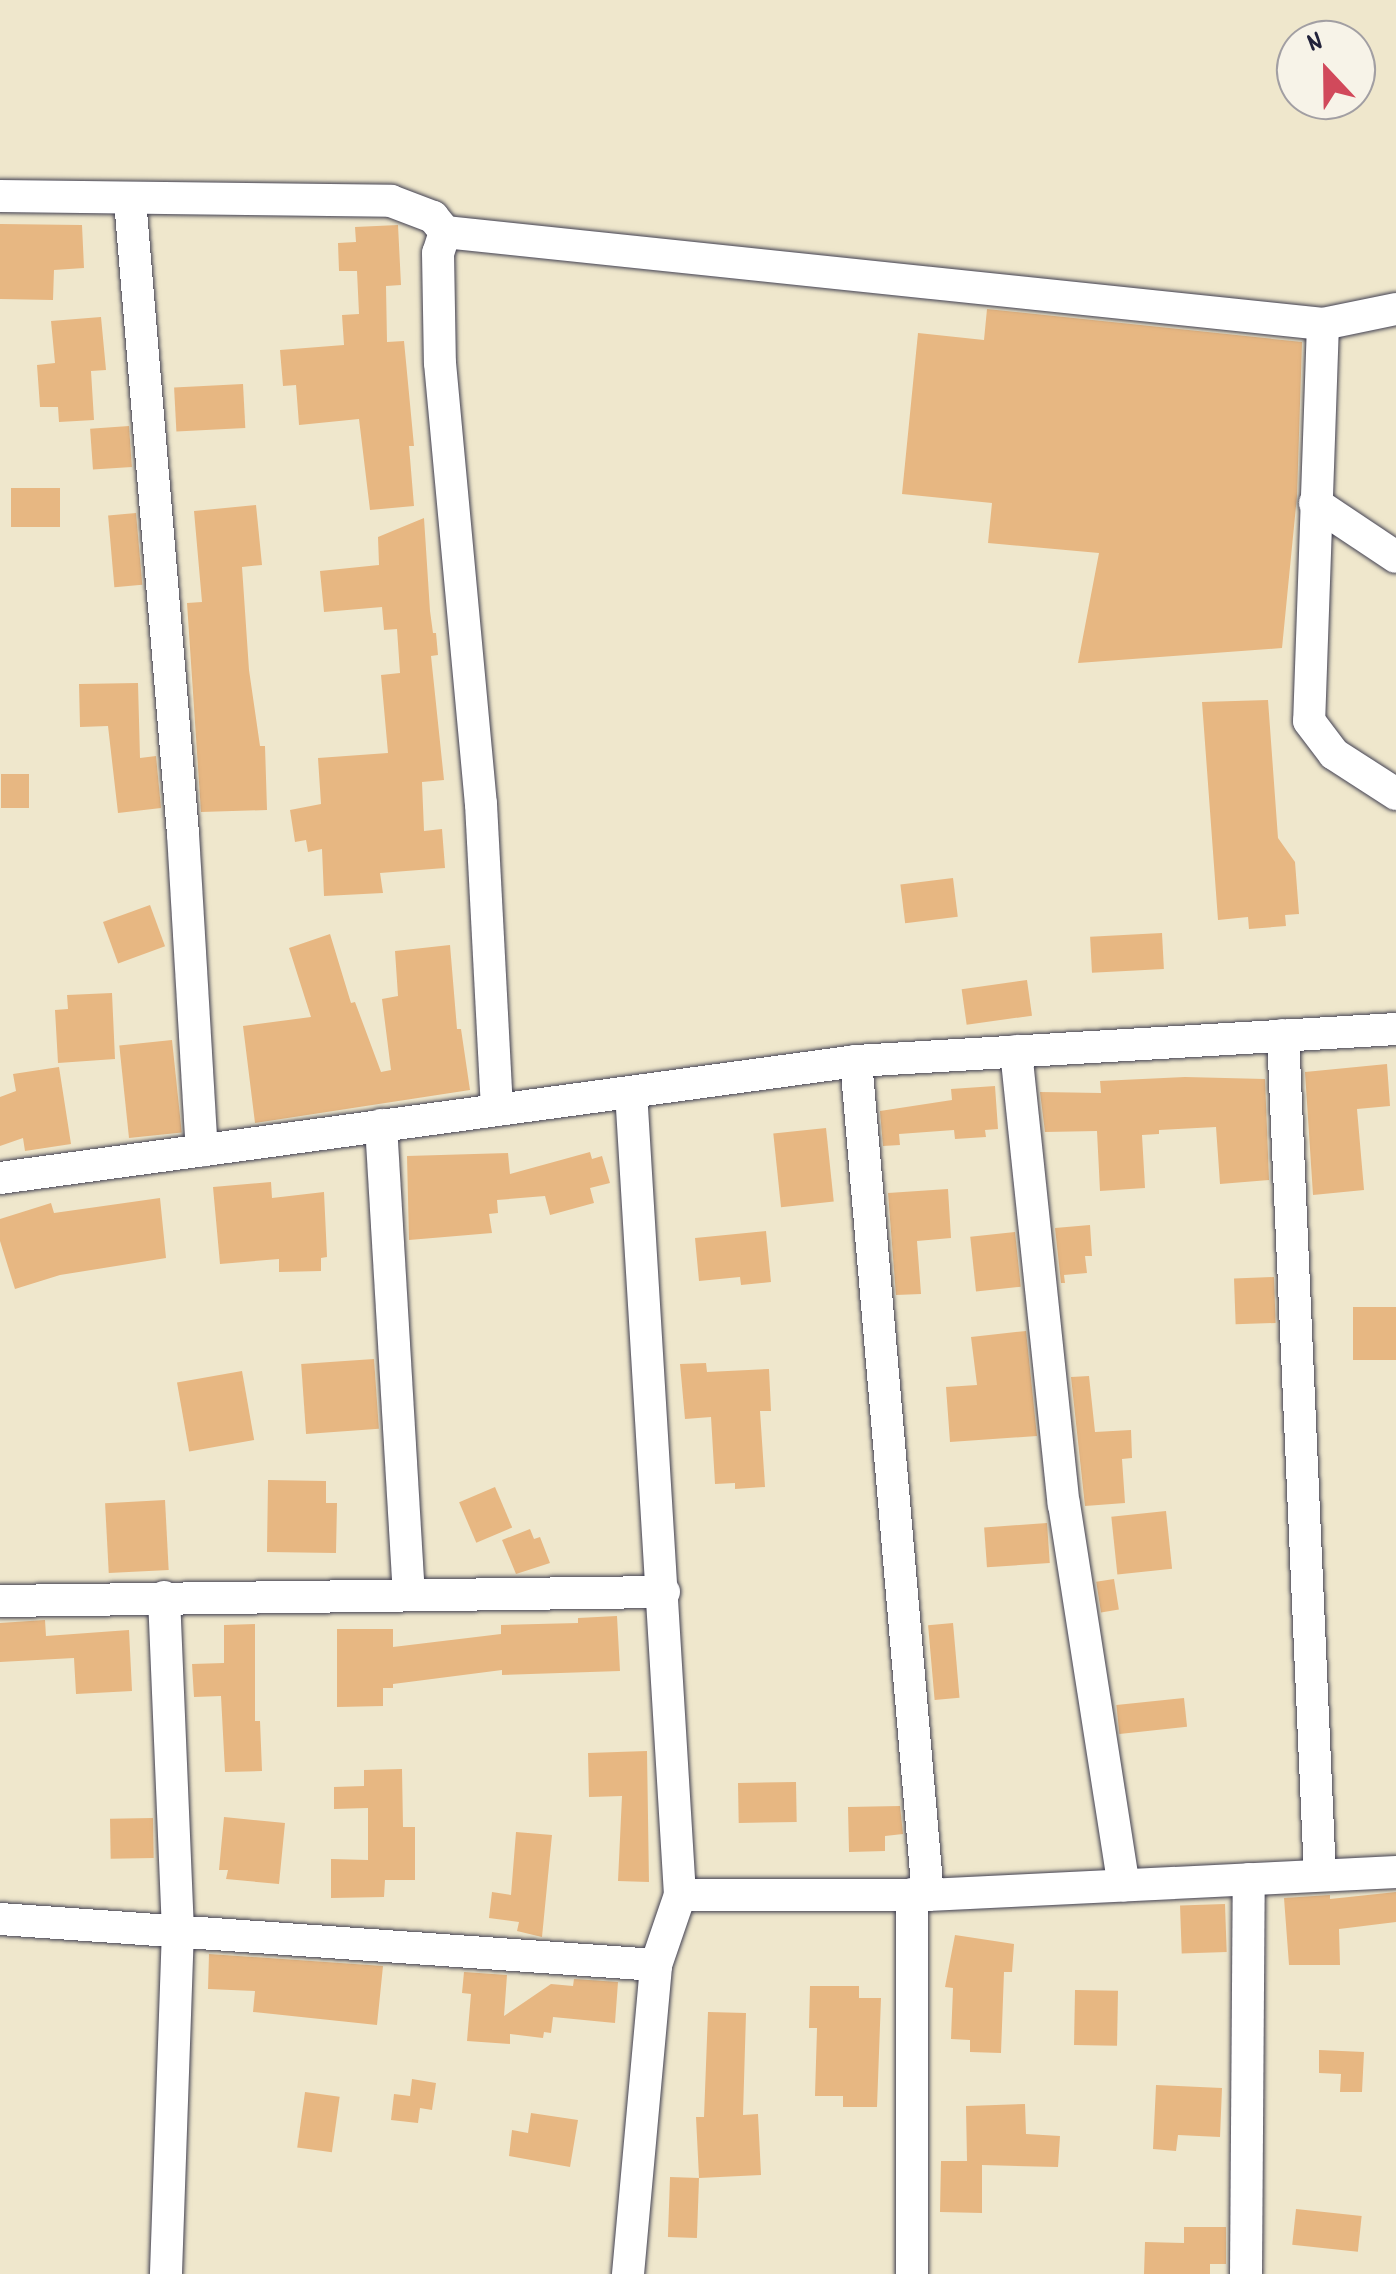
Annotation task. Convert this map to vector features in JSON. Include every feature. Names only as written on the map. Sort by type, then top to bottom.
[{"type":"street","points":[[0,196],[391,201],[433,217],[446,232],[1323,324],[1396,309]]},
{"type":"street","points":[[130,200],[183,834],[202,1150]]},
{"type":"street","points":[[446,232],[438,253],[440,363],[481,804],[497,1110]]},
{"type":"street","points":[[1323,324],[1310,722],[1334,754],[1396,794]]},
{"type":"street","points":[[1315,503],[1396,557]]},
{"type":"street","points":[[0,1178],[856,1061],[1396,1029]]},
{"type":"street","points":[[1283,1036],[1320,1874]]},
{"type":"street","points":[[1016,1052],[1064,1504],[1124,1885]]},
{"type":"street","points":[[856,1061],[920,1895],[912,2274]]},
{"type":"street","points":[[628,2274],[656,1965],[680,1895],[631,1092]]},
{"type":"street","points":[[381,1126],[409,1594]]},
{"type":"street","points":[[0,1601],[664,1592]]},
{"type":"street","points":[[164,1597],[178,1928],[166,2274]]},
{"type":"street","points":[[680,1895],[920,1895],[1396,1872]]},
{"type":"street","points":[[1246,2274],[1249,1879]]},
{"type":"street","points":[[0,1919],[178,1928],[656,1965]]},
{"type":"building","points":[[0,224],[82,225],[84,268],[54,270],[53,300],[0,299]]},
{"type":"building","points":[[398,225],[401,285],[386,286],[387,342],[404,341],[414,446],[409,446],[414,506],[370,510],[359,419],[299,425],[296,385],[283,386],[280,350],[344,345],[342,315],[359,314],[357,271],[339,271],[338,243],[356,242],[355,227]]},
{"type":"building","points":[[987,309],[1302,342],[1297,496],[1282,648],[1078,663],[1099,553],[988,543],[992,503],[902,494],[918,333],[984,340]]},
{"type":"building","points":[[101,317],[106,370],[91,371],[94,420],[59,422],[58,407],[40,407],[37,365],[55,363],[51,321]]},
{"type":"building","points":[[243,384],[245,428],[176,432],[174,388]]},
{"type":"building","points":[[129,426],[132,467],[93,470],[90,429]]},
{"type":"building","points":[[11,488],[60,488],[60,527],[11,527]]},
{"type":"building","points":[[256,505],[262,565],[242,567],[249,670],[260,746],[265,746],[267,810],[201,812],[187,603],[202,602],[194,511]]},
{"type":"building","points":[[136,513],[142,585],[114,587],[108,515]]},
{"type":"building","points":[[424,518],[430,611],[438,655],[431,656],[444,780],[422,782],[424,831],[442,829],[445,868],[380,873],[383,893],[324,896],[322,849],[308,852],[306,840],[295,842],[290,810],[321,804],[318,758],[388,753],[381,675],[400,673],[397,629],[384,630],[382,607],[324,612],[320,571],[379,565],[378,537]]},
{"type":"building","points":[[138,683],[140,758],[156,756],[161,808],[118,813],[108,726],[80,727],[79,684]]},
{"type":"building","points":[[1268,700],[1278,838],[1295,862],[1299,914],[1285,915],[1286,926],[1249,929],[1248,917],[1218,920],[1202,702]]},
{"type":"building","points":[[1,774],[29,774],[29,808],[1,808]]},
{"type":"building","points":[[953,878],[958,917],[905,923],[900,884]]},
{"type":"building","points":[[150,905],[165,946],[118,963],[103,922]]},
{"type":"building","points":[[1162,933],[1164,969],[1092,973],[1090,937]]},
{"type":"building","points":[[330,934],[351,1003],[355,1002],[381,1072],[391,1070],[382,999],[398,996],[395,951],[450,945],[457,1029],[461,1029],[470,1090],[255,1123],[243,1026],[311,1017],[289,948]]},
{"type":"building","points":[[1027,980],[1032,1016],[967,1025],[962,989]]},
{"type":"building","points":[[112,993],[115,1059],[58,1063],[55,1010],[68,1009],[67,995]]},
{"type":"building","points":[[172,1040],[182,1132],[129,1138],[119,1046]]},
{"type":"building","points":[[1387,1064],[1390,1106],[1357,1109],[1364,1190],[1313,1195],[1305,1072]]},
{"type":"building","points":[[59,1067],[71,1144],[25,1151],[23,1138],[0,1146],[0,1097],[16,1091],[13,1074]]},
{"type":"building","points":[[1265,1079],[1269,1180],[1220,1184],[1216,1127],[1159,1130],[1159,1134],[1142,1135],[1145,1188],[1100,1191],[1097,1131],[1045,1132],[1040,1092],[1101,1093],[1100,1081]]},
{"type":"building","points":[[995,1086],[998,1129],[985,1130],[986,1137],[955,1139],[954,1130],[899,1134],[900,1145],[883,1146],[880,1111],[952,1100],[951,1089]]},
{"type":"building","points":[[826,1128],[834,1202],[781,1207],[773,1134]]},
{"type":"building","points":[[590,1152],[592,1159],[602,1156],[610,1183],[590,1188],[594,1203],[550,1215],[545,1196],[497,1200],[498,1213],[489,1214],[492,1233],[409,1240],[407,1156],[508,1153],[510,1174]]},
{"type":"building","points":[[271,1182],[272,1198],[324,1192],[327,1257],[321,1258],[321,1271],[279,1272],[279,1259],[220,1264],[213,1187]]},
{"type":"building","points":[[948,1189],[951,1238],[917,1241],[921,1294],[896,1295],[888,1193]]},
{"type":"building","points":[[160,1198],[166,1258],[60,1275],[15,1289],[0,1241],[0,1219],[51,1203],[54,1213]]},
{"type":"building","points":[[1090,1225],[1092,1256],[1085,1256],[1087,1273],[1064,1275],[1065,1283],[1061,1283],[1055,1228]]},
{"type":"building","points":[[766,1231],[771,1282],[741,1285],[740,1277],[699,1281],[695,1238]]},
{"type":"building","points":[[1015,1232],[1021,1287],[976,1291],[970,1237]]},
{"type":"building","points":[[1274,1277],[1276,1323],[1236,1324],[1234,1278]]},
{"type":"building","points":[[1353,1307],[1396,1307],[1396,1360],[1353,1360]]},
{"type":"building","points":[[1026,1331],[1037,1436],[950,1442],[946,1387],[977,1385],[971,1337]]},
{"type":"building","points":[[374,1359],[379,1429],[306,1434],[301,1364]]},
{"type":"building","points":[[706,1363],[707,1372],[769,1369],[771,1411],[760,1411],[765,1487],[735,1489],[735,1483],[715,1484],[711,1417],[685,1419],[680,1364]]},
{"type":"building","points":[[242,1371],[254,1440],[189,1451],[177,1382]]},
{"type":"building","points":[[1089,1376],[1095,1432],[1131,1430],[1132,1458],[1122,1459],[1125,1503],[1085,1506],[1071,1377]]},
{"type":"building","points":[[268,1480],[326,1481],[326,1503],[337,1503],[336,1553],[267,1552]]},
{"type":"building","points":[[495,1487],[512,1528],[476,1543],[459,1502]]},
{"type":"building","points":[[165,1500],[169,1570],[109,1573],[105,1503]]},
{"type":"building","points":[[1166,1511],[1172,1569],[1117,1574],[1111,1517]]},
{"type":"building","points":[[1047,1523],[1050,1563],[987,1567],[984,1527]]},
{"type":"building","points":[[530,1529],[534,1539],[540,1537],[550,1563],[516,1574],[502,1540]]},
{"type":"building","points":[[1114,1579],[1119,1610],[1101,1612],[1096,1582]]},
{"type":"building","points":[[617,1616],[620,1671],[502,1675],[502,1670],[393,1684],[393,1688],[383,1688],[383,1706],[337,1707],[337,1629],[393,1629],[393,1647],[501,1634],[501,1625],[578,1623],[578,1618]]},
{"type":"building","points":[[45,1620],[46,1636],[129,1630],[132,1691],[76,1694],[74,1658],[0,1662],[0,1623]]},
{"type":"building","points":[[953,1623],[960,1698],[935,1700],[928,1625]]},
{"type":"building","points":[[255,1624],[255,1721],[260,1721],[262,1771],[225,1772],[221,1696],[194,1697],[192,1664],[224,1663],[224,1625]]},
{"type":"building","points":[[1184,1698],[1187,1727],[1119,1734],[1116,1705]]},
{"type":"building","points":[[647,1751],[649,1882],[618,1881],[622,1796],[589,1797],[588,1753]]},
{"type":"building","points":[[402,1769],[403,1827],[415,1827],[415,1880],[385,1880],[384,1897],[331,1898],[331,1859],[368,1860],[368,1808],[334,1809],[334,1787],[364,1786],[364,1770]]},
{"type":"building","points":[[796,1782],[797,1822],[739,1823],[738,1783]]},
{"type":"building","points":[[900,1806],[903,1834],[885,1836],[885,1851],[849,1852],[848,1807]]},
{"type":"building","points":[[224,1817],[285,1823],[279,1884],[226,1879],[228,1870],[219,1870]]},
{"type":"building","points":[[153,1818],[154,1858],[111,1859],[110,1819]]},
{"type":"building","points":[[516,1832],[552,1835],[542,1937],[517,1931],[519,1922],[489,1918],[492,1892],[511,1895]]},
{"type":"building","points":[[1396,1892],[1396,1922],[1339,1929],[1340,1965],[1289,1965],[1284,1898],[1330,1895],[1330,1899]]},
{"type":"building","points":[[1225,1904],[1227,1952],[1182,1954],[1180,1906]]},
{"type":"building","points":[[955,1935],[1014,1944],[1012,1972],[1004,1972],[1001,2053],[970,2052],[970,2040],[951,2039],[953,1988],[945,1987]]},
{"type":"building","points":[[209,1954],[383,1966],[377,2025],[253,2012],[255,1991],[208,1989]]},
{"type":"building","points":[[464,1972],[507,1975],[504,2016],[551,1984],[573,1986],[574,1979],[618,1982],[615,2023],[553,2017],[551,2033],[544,2032],[543,2038],[510,2034],[510,2044],[467,2041],[471,1994],[462,1993]]},
{"type":"building","points":[[810,1986],[859,1986],[859,1998],[881,1998],[877,2107],[843,2107],[843,2096],[815,2096],[817,2028],[809,2028]]},
{"type":"building","points":[[1075,1990],[1118,1991],[1117,2046],[1074,2045]]},
{"type":"building","points":[[708,2012],[746,2013],[743,2115],[758,2114],[761,2175],[699,2178],[696,2117],[704,2117]]},
{"type":"building","points":[[1319,2050],[1364,2052],[1362,2092],[1340,2092],[1341,2074],[1319,2073]]},
{"type":"building","points":[[412,2079],[436,2083],[432,2110],[420,2108],[418,2123],[391,2120],[394,2094],[410,2096]]},
{"type":"building","points":[[1156,2085],[1222,2088],[1220,2137],[1178,2135],[1176,2151],[1153,2149]]},
{"type":"building","points":[[305,2092],[340,2097],[332,2152],[297,2147]]},
{"type":"building","points":[[1025,2104],[1026,2134],[1060,2136],[1058,2167],[982,2165],[982,2213],[940,2212],[941,2161],[967,2161],[966,2106]]},
{"type":"building","points":[[531,2113],[578,2120],[570,2167],[509,2156],[512,2130],[528,2133]]},
{"type":"building","points":[[670,2177],[699,2178],[697,2238],[668,2237]]},
{"type":"building","points":[[1296,2209],[1362,2216],[1358,2252],[1292,2245]]},
{"type":"building","points":[[1184,2227],[1226,2227],[1226,2264],[1210,2264],[1210,2274],[1144,2274],[1145,2242],[1184,2243]]}]
